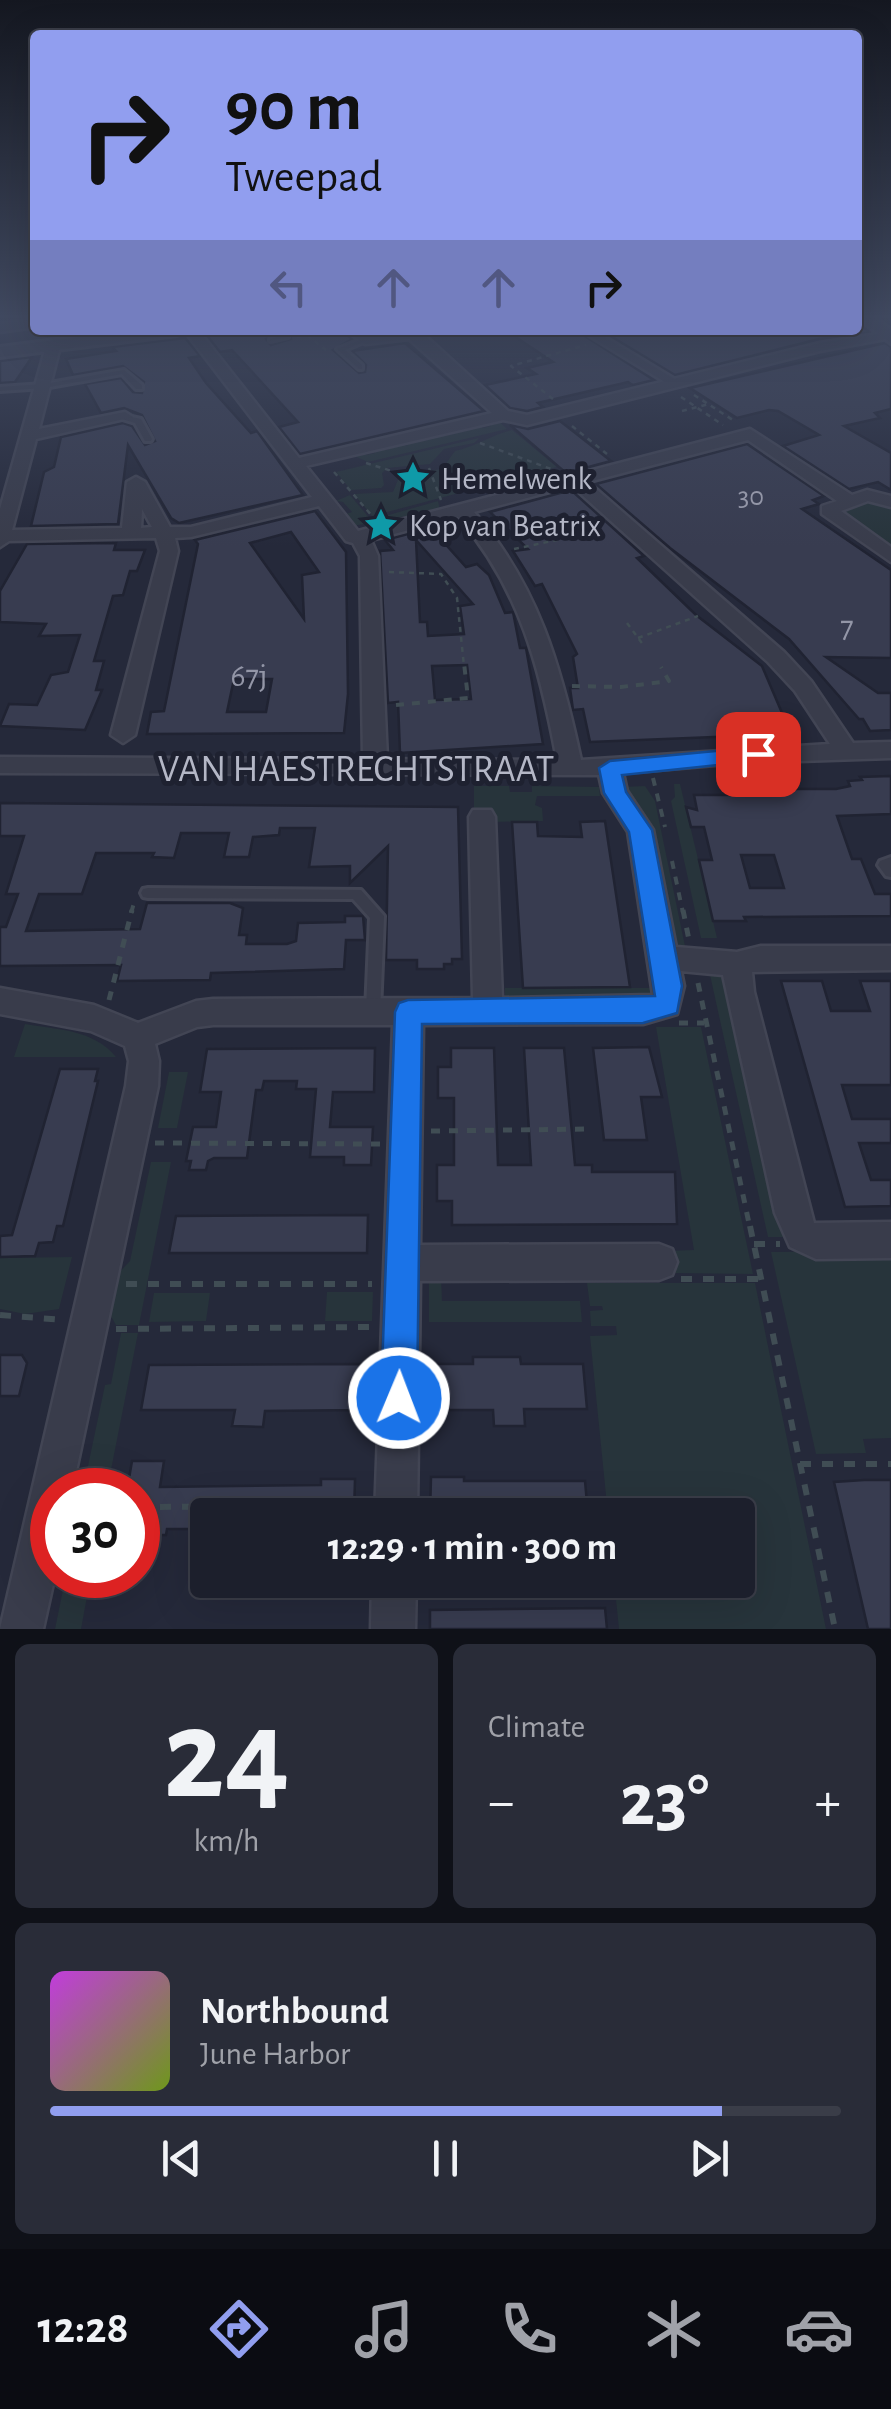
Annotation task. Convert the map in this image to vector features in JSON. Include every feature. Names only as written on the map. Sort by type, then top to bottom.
[{"type":"street","points":[[42,394],[2,538],[191,532],[324,500]]},
{"type":"street","points":[[241,394],[353,537],[575,480],[743,428],[849,501]]},
{"type":"street","points":[[480,394],[503,415],[520,420],[641,394]]},
{"type":"street","points":[[295,464],[503,415]]},
{"type":"street","points":[[32,434],[125,417]]},
{"type":"street","points":[[0,467],[23,466]]},
{"type":"street","points":[[123,735],[169,550],[136,473],[131,532]]},
{"type":"street","points":[[575,480],[790,672],[847,752]]},
{"type":"street","points":[[891,502],[876,496],[828,510],[891,556]]},
{"type":"street","points":[[454,512],[500,551],[520,586],[544,646],[571,769]]},
{"type":"street","points":[[360,538],[368,549],[376,768]]},
{"type":"street","name":"VAN HAESTRECHTSTRAAT","points":[[0,765],[571,769],[738,755],[891,750]]},
{"type":"street","points":[[0,1002],[123,1030],[213,1012],[657,1010],[667,1005],[678,959],[640,830],[615,793],[610,768]]},
{"type":"street","points":[[482,817],[488,1012]]},
{"type":"street","points":[[678,959],[737,964],[761,958],[891,958]]},
{"type":"street","points":[[737,964],[739,992],[792,1213],[802,1236],[816,1241],[891,1240]]},
{"type":"street","points":[[390,1012],[405,1137],[396,1498]]},
{"type":"street","points":[[21,1629],[130,1143],[144,1061],[123,1030]]},
{"type":"street","points":[[402,1274],[659,1262]]},
{"type":"street","points":[[393,1629],[394,1598]]},
{"type":"lane","points":[[125,417],[138,420],[148,439]]},
{"type":"lane","points":[[891,862],[886,864],[891,872]]},
{"type":"lane","points":[[148,893],[356,894],[378,916],[390,1012]]},
{"type":"path","points":[[542,394],[609,455]]},
{"type":"path","points":[[676,394],[723,426]]},
{"type":"path","points":[[694,394],[743,428]]},
{"type":"path","points":[[682,411],[709,404]]},
{"type":"path","points":[[708,429],[743,428]]},
{"type":"path","points":[[480,443],[575,480]]},
{"type":"path","points":[[351,468],[368,464]]},
{"type":"path","points":[[429,468],[454,512]]},
{"type":"path","points":[[535,475],[554,470]]},
{"type":"path","points":[[334,472],[372,517]]},
{"type":"path","points":[[500,551],[622,522]]},
{"type":"path","points":[[369,573],[441,574],[457,598],[468,698],[371,706]]},
{"type":"path","points":[[638,638],[720,609]]},
{"type":"path","points":[[627,623],[644,646]]},
{"type":"path","points":[[552,686],[621,687],[670,681],[661,667]]},
{"type":"path","points":[[649,764],[666,835]]},
{"type":"path","points":[[670,852],[678,959],[761,1279],[835,1629]]},
{"type":"path","points":[[123,1030],[116,1002],[108,1000],[134,903],[148,893]]},
{"type":"path","points":[[130,1143],[591,1129]]},
{"type":"path","points":[[659,1262],[668,1279],[761,1279]]},
{"type":"path","points":[[98,1284],[402,1274]]},
{"type":"path","points":[[0,1315],[58,1318],[88,1330],[401,1326]]},
{"type":"path","points":[[800,1464],[891,1464]]},
{"type":"path","points":[[160,1507],[190,1508]]},
{"type":"shaded area","points":[[496,419],[507,429],[368,462],[350,454],[375,453],[372,449],[387,450],[402,442],[406,446],[421,437],[426,441],[440,432],[445,436],[459,428],[464,432],[478,424],[483,428]]},
{"type":"shaded area","points":[[512,430],[557,467],[372,516],[354,494],[393,492],[400,475],[442,469],[455,451]]},
{"type":"shaded area","points":[[479,438],[474,443],[444,449],[430,464],[387,468],[382,473],[381,488],[351,490],[336,472]]},
{"type":"shaded area","points":[[350,495],[371,520],[438,501],[440,510],[432,515],[427,510],[417,512],[421,518],[411,521],[406,516],[396,518],[399,524],[370,531],[364,524],[351,526],[343,515],[352,512],[343,502],[336,501]]},
{"type":"shaded area","points":[[865,499],[891,505],[891,549],[847,519],[838,508]]},
{"type":"shaded area","points":[[674,784],[680,784],[717,938],[701,938],[671,801],[675,797]]},
{"type":"shaded area","points":[[474,786],[509,786],[510,792],[532,792],[532,786],[599,787],[600,796],[537,796],[535,805],[542,808],[543,821],[489,822],[474,812]]},
{"type":"shaded area","points":[[645,786],[655,801],[686,951],[670,948],[621,787]]},
{"type":"shaded area","points":[[708,966],[726,971],[788,1237],[768,1237]]},
{"type":"shaded area","points":[[505,988],[661,988],[656,999],[557,995],[505,1005]]},
{"type":"shaded area","points":[[25,1024],[86,1036],[116,1057],[14,1057]]},
{"type":"shaded area","points":[[656,1027],[701,1027],[753,1274],[670,1273],[666,1251],[694,1250]]},
{"type":"shaded area","points":[[169,1072],[188,1072],[177,1128],[158,1128]]},
{"type":"shaded area","points":[[151,1162],[171,1162],[139,1325],[116,1325],[108,1311],[116,1276],[130,1261]]},
{"type":"shaded area","points":[[891,1251],[891,1438],[863,1439],[866,1453],[816,1454],[771,1252]]},
{"type":"shaded area","points":[[72,1257],[59,1309],[25,1314],[0,1309],[0,1258]]},
{"type":"shaded area","points":[[429,1274],[441,1276],[442,1301],[580,1301],[582,1322],[429,1322]]},
{"type":"shaded area","points":[[587,1283],[755,1283],[826,1629],[619,1629],[616,1598],[755,1598],[755,1498],[606,1498],[590,1336],[617,1335],[616,1326],[591,1326],[590,1311],[603,1310],[602,1306],[590,1306]]},
{"type":"shaded area","points":[[327,1292],[373,1292],[372,1321],[325,1321]]},
{"type":"shaded area","points":[[154,1293],[210,1293],[206,1321],[149,1322]]},
{"type":"shaded area","points":[[121,1333],[138,1333],[111,1468],[88,1468],[105,1385],[111,1384]]},
{"type":"shaded area","points":[[61,1598],[87,1598],[81,1629],[55,1629]]},
{"type":"building","points":[[91,394],[216,394],[251,433],[257,431],[303,495],[179,523],[171,518],[128,445],[118,524],[31,526],[44,472],[54,467],[61,437],[123,423],[132,426],[145,445],[155,441],[142,415],[124,408],[101,413]]},
{"type":"building","points":[[272,394],[464,394],[484,411],[300,454],[279,427],[298,422]]},
{"type":"building","points":[[495,394],[576,394],[538,403],[543,407],[527,411],[510,408]]},
{"type":"building","points":[[699,394],[891,394],[891,409],[875,413],[880,418],[844,426],[891,453],[891,490],[878,482],[849,489],[783,446],[819,435],[778,411],[737,418]]},
{"type":"building","points":[[560,421],[611,461],[566,473],[510,425],[528,429]]},
{"type":"building","points":[[747,444],[824,496],[813,500],[819,504],[802,509],[891,570],[891,658],[826,657],[878,693],[891,693],[891,730],[870,731],[789,639],[670,548],[596,484]]},
{"type":"building","points":[[571,490],[644,556],[637,558],[696,615],[762,666],[791,734],[590,742],[583,709],[573,710],[570,688],[578,688],[573,657],[577,654],[542,584],[535,586],[513,551],[528,549],[490,512]]},
{"type":"building","points":[[315,511],[346,552],[348,694],[344,733],[147,734],[151,712],[164,711],[198,544],[195,540]],"holes":[[[291,532],[319,572],[302,575],[304,619],[250,543]],[[234,679],[272,679],[266,712],[227,712]]]},
{"type":"building","points":[[431,528],[466,567],[477,564],[489,575],[505,613],[513,612],[520,648],[526,648],[543,744],[400,753],[398,702],[388,703],[380,551],[393,550],[385,540]],"holes":[[[416,540],[473,604],[460,606],[464,634],[428,636],[427,622],[420,622]],[[467,665],[471,699],[435,700],[432,666]]]},
{"type":"building","points":[[116,543],[114,550],[145,550],[137,571],[130,571],[123,595],[113,596],[94,661],[104,661],[96,690],[102,690],[85,730],[0,726],[9,704],[37,705],[51,675],[68,672],[80,635],[39,636],[46,624],[0,622],[0,591],[27,544]]},
{"type":"building","points":[[891,776],[891,814],[837,816],[852,859],[861,859],[875,894],[891,894],[891,916],[744,917],[746,921],[713,921],[699,860],[712,860],[704,827],[691,827],[686,807],[697,810],[694,795],[750,795],[748,789],[836,789],[850,786],[848,781],[862,780],[860,777]],"holes":[[[741,855],[774,855],[784,888],[750,888]]]},
{"type":"building","points":[[0,803],[458,807],[462,959],[452,959],[452,964],[444,964],[444,969],[417,969],[417,960],[386,960],[388,846],[350,883],[350,866],[309,867],[315,828],[280,828],[279,835],[253,837],[249,857],[224,857],[229,833],[181,833],[174,858],[152,857],[154,853],[96,853],[82,894],[39,894],[26,931],[140,929],[147,903],[230,903],[243,908],[239,935],[247,935],[246,944],[287,944],[296,941],[298,923],[345,922],[345,916],[363,916],[365,940],[346,940],[344,969],[211,973],[210,980],[117,981],[121,965],[0,966],[0,927],[6,927],[18,894],[6,894],[24,836],[0,836]]},
{"type":"building","points":[[605,821],[630,987],[523,988],[512,822],[537,822],[538,836],[582,837],[580,822]]},
{"type":"building","points":[[781,981],[822,981],[831,1011],[870,1011],[860,981],[891,981],[891,1085],[842,1085],[852,1119],[891,1119],[891,1143],[859,1143],[871,1180],[891,1180],[891,1206],[845,1207]]},
{"type":"building","points":[[649,1047],[662,1097],[641,1097],[647,1140],[604,1140],[593,1048]]},
{"type":"building","points":[[375,1048],[374,1092],[333,1092],[330,1127],[373,1127],[371,1165],[344,1165],[344,1157],[310,1157],[316,1089],[296,1089],[297,1081],[264,1081],[262,1090],[256,1090],[247,1158],[214,1158],[208,1161],[206,1170],[189,1170],[191,1161],[186,1161],[193,1127],[216,1127],[221,1092],[200,1092],[207,1049]]},
{"type":"building","points":[[451,1048],[494,1048],[498,1165],[531,1165],[524,1048],[564,1048],[575,1165],[592,1165],[592,1172],[675,1172],[677,1224],[452,1225],[452,1201],[437,1201],[437,1165],[454,1165],[454,1098],[438,1098],[438,1067],[451,1067]]},
{"type":"building","points":[[60,1069],[98,1069],[63,1226],[57,1226],[53,1242],[39,1243],[35,1256],[0,1257],[0,1236],[12,1235]]},
{"type":"building","points":[[368,1215],[367,1253],[169,1253],[176,1216]]},
{"type":"building","points":[[0,1355],[22,1355],[27,1363],[19,1396],[0,1396]]},
{"type":"building","points":[[473,1357],[520,1357],[521,1364],[583,1364],[587,1409],[524,1409],[525,1426],[494,1426],[493,1410],[431,1410],[431,1364],[473,1364]]},
{"type":"building","points":[[361,1364],[359,1410],[265,1411],[263,1427],[232,1426],[235,1410],[141,1410],[149,1365]]},
{"type":"building","points":[[132,1461],[164,1461],[160,1487],[160,1468],[131,1468]]},
{"type":"building","points":[[431,1477],[464,1477],[464,1481],[585,1481],[586,1498],[430,1498]]},
{"type":"building","points":[[321,1479],[355,1479],[354,1498],[190,1498],[190,1529],[167,1529],[166,1535],[160,1535],[160,1487],[321,1485]]},
{"type":"building","points":[[891,1480],[891,1629],[868,1629],[834,1482]]},
{"type":"building","points":[[605,1608],[607,1629],[430,1629],[430,1610]]},
{"type":"place","name":"Hemelwenk","points":[[413,478]]},
{"type":"place","name":"Kop van Beatrix","points":[[381,525]]},
{"type":"route","points":[[399,1398],[408,1012],[643,1011],[667,1005],[669,986],[640,830],[615,793],[610,768],[758,754]]}]
